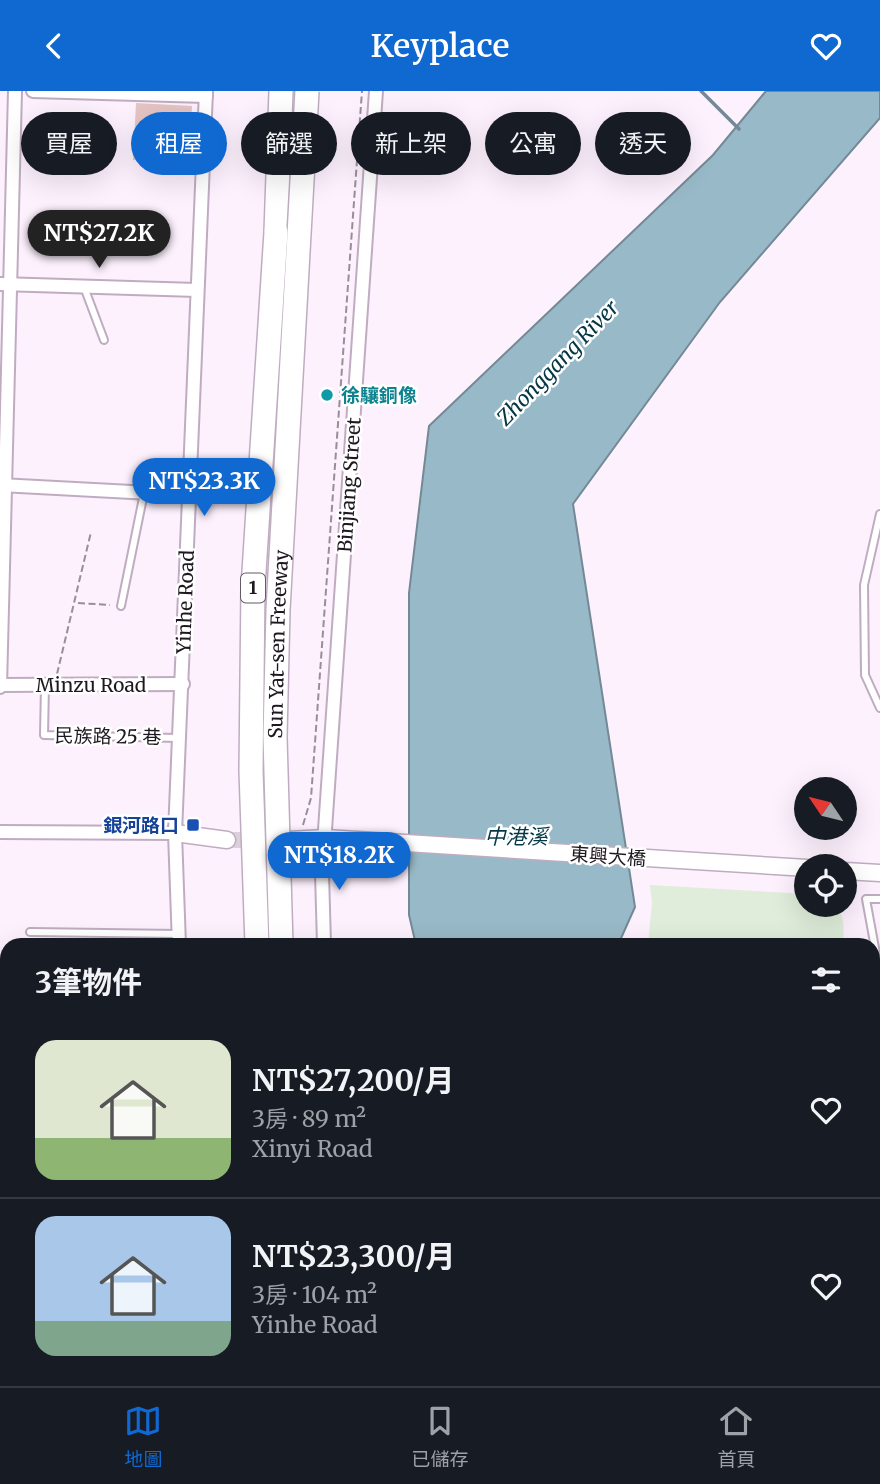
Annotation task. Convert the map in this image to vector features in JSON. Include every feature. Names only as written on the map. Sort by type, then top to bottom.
[{"type":"highway","name":"Sun Yat-sen Freeway","points":[[257,938],[251,771],[253,587],[281,91]]},
{"type":"highway","name":"Sun Yat-sen Freeway","points":[[281,938],[275,737],[278,610],[307,91]]},
{"type":"street","points":[[0,686],[5,284],[15,91]]},
{"type":"street","points":[[33,91],[206,94]]},
{"type":"street","name":"Binjiang Street","points":[[324,938],[325,838],[376,91]]},
{"type":"street","name":"Yinhe Road","points":[[179,938],[175,833],[206,94]]},
{"type":"street","points":[[5,284],[197,290]]},
{"type":"street","points":[[2,485],[188,495]]},
{"type":"street","name":"Minzu Road","points":[[0,686],[183,684]]},
{"type":"street","points":[[0,832],[175,833],[227,840]]},
{"type":"street","name":"東興大橋","points":[[295,840],[325,838],[794,867]]},
{"type":"street","points":[[857,872],[877,873]]},
{"type":"lane","points":[[84,287],[104,340]]},
{"type":"lane","points":[[121,606],[144,491]]},
{"type":"lane","points":[[880,514],[864,585],[865,675],[880,708]]},
{"type":"lane","name":"民族路 25 巷","points":[[50,685],[44,735],[180,738]]},
{"type":"lane","points":[[873,938],[866,899],[880,899]]},
{"type":"lane","points":[[30,932],[158,938]]},
{"type":"path","points":[[295,840],[311,798],[362,91]]},
{"type":"path","points":[[50,685],[76,603],[91,532]]},
{"type":"path","points":[[76,603],[121,606]]},
{"type":"green space","points":[[650,885],[794,893],[794,917],[841,917],[844,929],[843,938],[649,938],[652,903]]},
{"type":"water","name":"中港溪","points":[[766,91],[880,91],[880,118],[720,302],[573,504],[635,907],[621,938],[414,938],[409,915],[409,593],[429,426],[713,155]]},
{"type":"building","points":[[136,103],[192,106],[192,112],[136,112]]},
{"type":"waterway","points":[[701,91],[739,129]]},
{"type":"tunnel","points":[[227,840],[288,840]]},
{"type":"place","name":"徐驤銅像","points":[[327,395]]},
{"type":"place","name":"銀河路口","points":[[193,825]]},
{"type":"water label","name":"Zhonggang River","points":[[558,363]]}]
